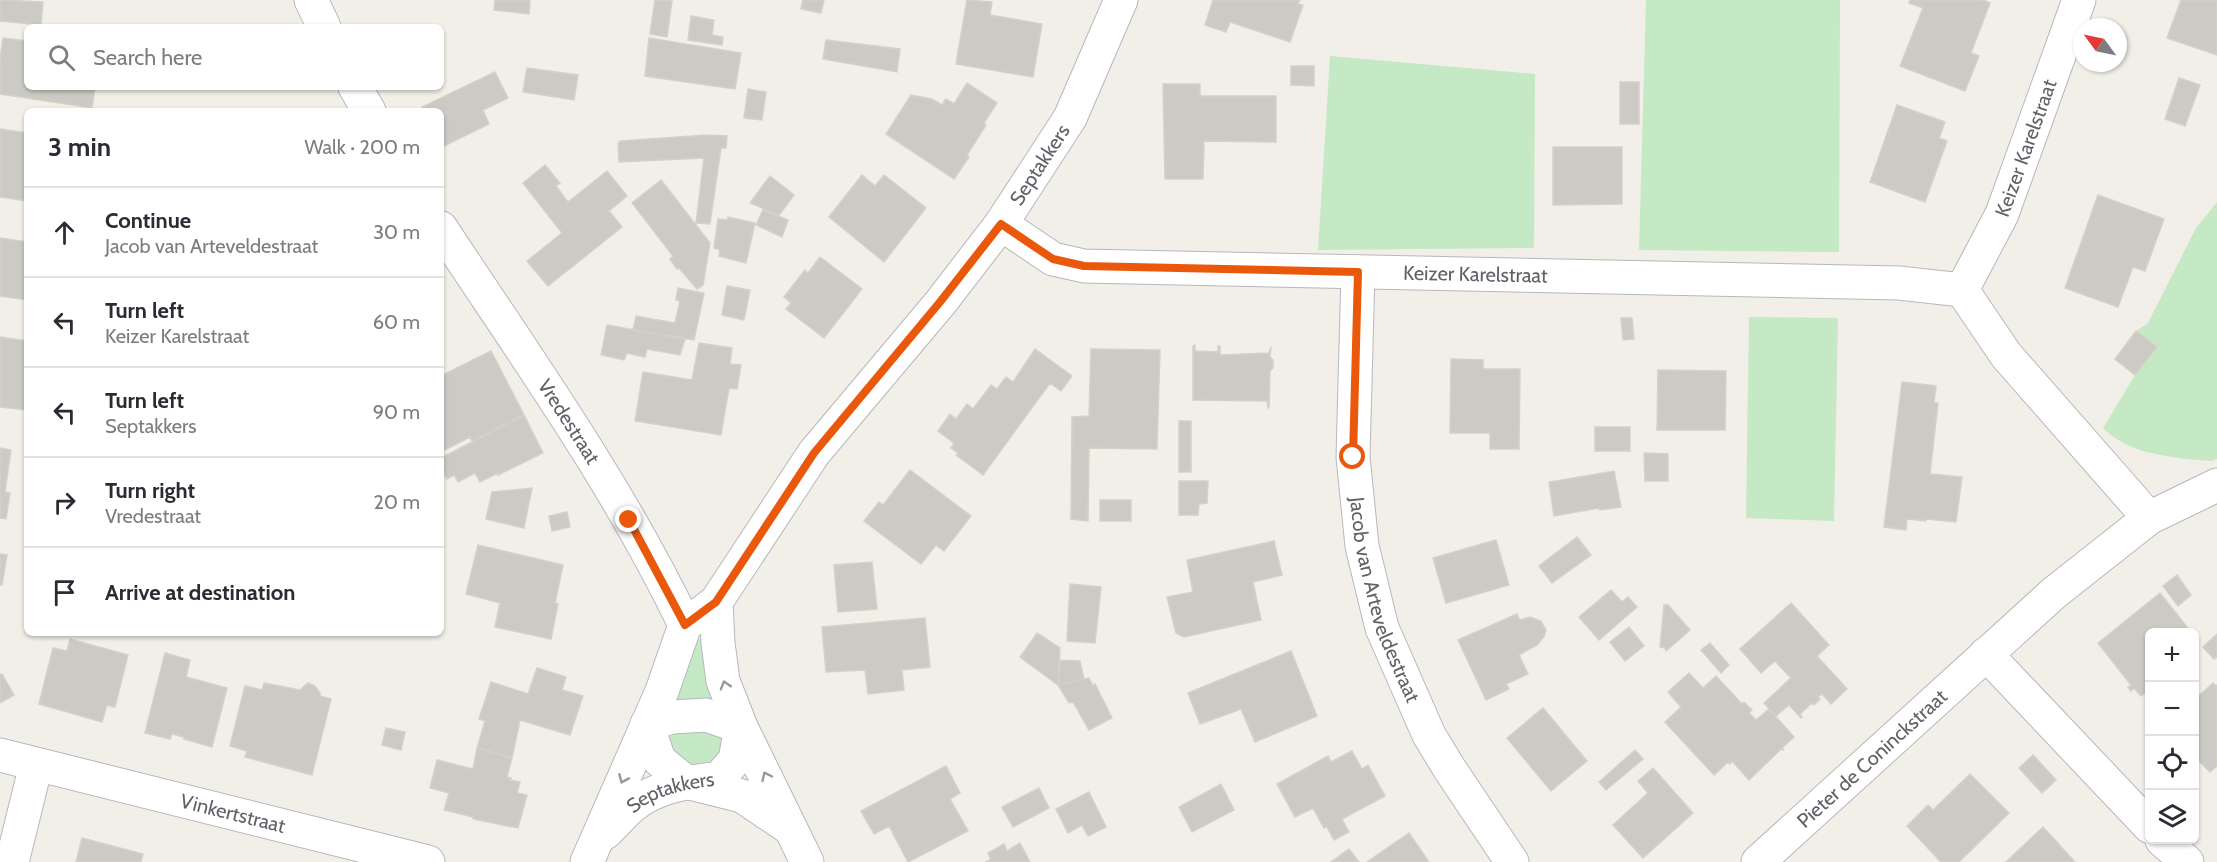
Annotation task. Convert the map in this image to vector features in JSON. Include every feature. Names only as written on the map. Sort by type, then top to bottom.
[{"type":"street","points":[[311,0],[323,24]]},
{"type":"street","name":"Septakkers","points":[[591,853],[662,691],[685,625],[716,602],[814,453],[940,302],[1001,224],[1070,118],[1121,0]]},
{"type":"street","name":"Keizer Karelstraat","points":[[1001,224],[1053,259],[1084,266],[1899,283],[1962,290],[2002,214],[2079,0]]},
{"type":"street","points":[[357,90],[367,108]]},
{"type":"street","name":"Vredestraat","points":[[444,233],[629,520],[685,625]]},
{"type":"street","name":"Jacob van Arteveldestraat","points":[[1358,272],[1353,457],[1362,546],[1382,628],[1429,735],[1512,862]]},
{"type":"street","points":[[1962,290],[2006,355],[2149,518]]},
{"type":"street","name":"Pieter de Coninckstraat","points":[[1758,862],[2054,593],[2149,518],[2217,485]]},
{"type":"street","points":[[716,602],[723,681],[741,727],[807,862]]},
{"type":"street","points":[[1986,654],[2145,822]]},
{"type":"street","points":[[741,727],[706,715],[672,717],[647,724],[659,760],[686,782],[741,796],[790,829]]},
{"type":"street","name":"Septakkers","points":[[591,853],[632,806],[662,789],[686,782],[718,778],[735,760],[741,727]]},
{"type":"street","name":"Vinkertstraat","points":[[0,755],[428,862]]},
{"type":"street","points":[[12,862],[36,765]]},
{"type":"street","points":[[2167,844],[2187,862]]},
{"type":"green space","points":[[1646,0],[1840,0],[1839,252],[1639,250]]},
{"type":"green space","points":[[1330,56],[1535,74],[1534,248],[1318,250]]},
{"type":"green space","points":[[2217,202],[2217,459],[2211,461],[2153,454],[2126,444],[2103,428],[2135,375],[2157,347],[2136,331],[2148,323],[2196,228]]},
{"type":"green space","points":[[1749,317],[1838,318],[1834,521],[1746,518]]},
{"type":"green space","points":[[698,638],[705,642],[722,713],[665,710],[692,641]]},
{"type":"green space","points":[[694,728],[725,736],[726,747],[706,769],[680,766],[667,738],[677,731]]},
{"type":"building","points":[[0,0],[43,2],[41,24],[0,21]]},
{"type":"building","points":[[495,0],[530,0],[529,14],[494,10]]},
{"type":"building","points":[[655,0],[672,1],[667,37],[650,34]]},
{"type":"building","points":[[803,0],[824,0],[821,13],[801,9]]},
{"type":"building","points":[[967,0],[992,2],[990,15],[1042,24],[1033,77],[956,64]]},
{"type":"building","points":[[1213,0],[1300,0],[1298,4],[1303,5],[1290,42],[1230,22],[1226,32],[1205,25]]},
{"type":"building","points":[[1910,0],[1983,0],[1990,3],[1971,53],[1979,56],[1965,91],[1900,66],[1923,8],[1909,3]]},
{"type":"building","points":[[2181,0],[2217,0],[2217,55],[2167,38]]},
{"type":"building","points":[[691,16],[714,20],[712,35],[723,37],[722,45],[688,40]]},
{"type":"building","points":[[3,38],[24,41],[24,90],[95,90],[92,108],[0,94],[0,60]]},
{"type":"building","points":[[649,38],[741,53],[735,89],[645,76]]},
{"type":"building","points":[[826,40],[900,49],[897,72],[823,59]]},
{"type":"building","points":[[1291,66],[1314,66],[1314,86],[1291,85]]},
{"type":"building","points":[[527,68],[578,75],[574,100],[523,92]]},
{"type":"building","points":[[495,72],[508,98],[483,110],[489,124],[444,146],[444,108],[422,107]]},
{"type":"building","points":[[2179,78],[2200,85],[2185,126],[2165,119]]},
{"type":"building","points":[[1620,82],[1639,82],[1639,124],[1620,124]]},
{"type":"building","points":[[967,83],[997,103],[967,155],[969,157],[954,179],[886,134],[911,95],[932,99],[942,105],[946,99],[954,104]]},
{"type":"building","points":[[1163,84],[1200,84],[1200,96],[1276,96],[1276,142],[1204,141],[1203,179],[1165,179]]},
{"type":"building","points":[[748,89],[766,92],[762,120],[744,118]]},
{"type":"building","points":[[1897,105],[1945,122],[1939,138],[1947,141],[1925,202],[1870,182]]},
{"type":"building","points":[[0,129],[24,133],[24,201],[0,197]]},
{"type":"building","points":[[707,135],[727,136],[726,148],[721,148],[710,224],[696,223],[704,158],[619,162],[618,144],[620,141]]},
{"type":"building","points":[[1553,147],[1622,147],[1622,204],[1553,205]]},
{"type":"building","points":[[545,165],[560,183],[556,186],[568,202],[607,171],[627,196],[609,211],[622,227],[548,286],[527,261],[562,233],[523,183]]},
{"type":"building","points":[[862,175],[875,186],[884,175],[926,208],[884,262],[829,217]]},
{"type":"building","points":[[770,176],[794,195],[779,215],[750,203]]},
{"type":"building","points":[[661,180],[710,243],[703,285],[697,289],[679,268],[677,269],[670,259],[673,256],[632,203]]},
{"type":"building","points":[[2098,195],[2164,219],[2145,271],[2133,267],[2118,307],[2065,288]]},
{"type":"building","points":[[763,210],[788,220],[782,237],[756,225]]},
{"type":"building","points":[[728,217],[755,223],[746,263],[719,256],[720,250],[714,248],[718,219],[728,220]]},
{"type":"building","points":[[0,238],[24,242],[24,300],[0,296]]},
{"type":"building","points":[[820,257],[862,289],[824,338],[786,309],[791,303],[784,297],[805,270],[808,273]]},
{"type":"building","points":[[727,286],[750,290],[744,320],[722,315]]},
{"type":"building","points":[[678,288],[704,293],[694,340],[633,330],[636,316],[675,323],[680,301],[676,300]]},
{"type":"building","points":[[1621,318],[1632,318],[1634,339],[1623,340]]},
{"type":"building","points":[[607,325],[685,339],[680,355],[647,349],[645,357],[627,353],[624,360],[601,355]]},
{"type":"building","points":[[2136,331],[2157,347],[2135,375],[2115,359]]},
{"type":"building","points":[[0,337],[24,341],[24,410],[0,407]]},
{"type":"building","points":[[699,343],[732,348],[730,364],[741,365],[737,389],[729,388],[721,435],[635,421],[643,372],[692,380]]},
{"type":"building","points":[[1195,345],[1195,351],[1218,352],[1218,346],[1220,346],[1220,355],[1269,353],[1271,347],[1270,357],[1273,360],[1273,368],[1270,371],[1269,407],[1267,401],[1193,400],[1193,346]]},
{"type":"building","points":[[1035,349],[1072,376],[1061,391],[1050,383],[983,475],[956,455],[958,453],[951,448],[954,443],[938,431],[950,414],[956,419],[967,404],[973,409],[991,385],[997,389],[1006,377],[1013,382]]},
{"type":"building","points":[[1091,349],[1160,350],[1157,449],[1089,448],[1088,521],[1071,519],[1072,417],[1089,416]]},
{"type":"building","points":[[491,351],[524,415],[472,441],[470,437],[444,450],[444,374]]},
{"type":"building","points":[[1451,359],[1483,360],[1483,369],[1520,369],[1519,449],[1490,449],[1490,433],[1450,433]]},
{"type":"building","points":[[1658,370],[1726,371],[1725,430],[1657,430]]},
{"type":"building","points":[[1902,382],[1936,386],[1934,403],[1938,403],[1930,474],[1962,477],[1956,522],[1907,519],[1906,530],[1884,527]]},
{"type":"building","points":[[524,415],[543,453],[480,482],[475,473],[458,482],[454,475],[447,479],[444,474],[444,456]]},
{"type":"building","points":[[1179,421],[1191,421],[1191,472],[1179,472]]},
{"type":"building","points":[[1595,427],[1630,427],[1630,451],[1595,451]]},
{"type":"building","points":[[0,448],[11,450],[5,492],[10,493],[6,519],[0,518]]},
{"type":"building","points":[[1644,453],[1668,454],[1668,481],[1645,481]]},
{"type":"building","points":[[910,470],[971,516],[944,551],[936,545],[921,564],[864,521],[879,502],[883,505]]},
{"type":"building","points":[[1614,471],[1621,507],[1600,510],[1599,508],[1554,516],[1549,482]]},
{"type":"building","points":[[1179,481],[1208,481],[1207,503],[1199,504],[1198,515],[1179,515]]},
{"type":"building","points":[[532,488],[524,528],[486,519],[492,492]]},
{"type":"building","points":[[1100,500],[1131,500],[1131,521],[1100,521]]},
{"type":"building","points":[[567,512],[570,527],[552,531],[549,516]]},
{"type":"building","points":[[1577,537],[1591,555],[1552,583],[1539,566]]},
{"type":"building","points":[[1496,540],[1509,585],[1446,603],[1433,558]]},
{"type":"building","points":[[1274,541],[1282,575],[1253,582],[1261,620],[1184,637],[1176,633],[1167,597],[1193,592],[1187,560]]},
{"type":"building","points":[[478,545],[563,565],[555,603],[558,604],[551,639],[495,627],[500,603],[466,594]]},
{"type":"building","points":[[0,554],[7,555],[2,585],[0,585]]},
{"type":"building","points":[[872,562],[877,609],[838,612],[834,565]]},
{"type":"building","points":[[2177,575],[2191,595],[2178,606],[2163,586]]},
{"type":"building","points":[[1070,584],[1101,587],[1095,643],[1067,641]]},
{"type":"building","points":[[1611,590],[1622,602],[1628,597],[1637,607],[1599,640],[1579,617]]},
{"type":"building","points":[[2160,593],[2188,628],[2145,628],[2145,693],[2141,696],[2134,688],[2131,691],[2128,687],[2131,685],[2098,643]]},
{"type":"building","points":[[1791,603],[1829,645],[1817,656],[1847,689],[1831,704],[1822,694],[1814,705],[1812,703],[1800,714],[1801,718],[1789,705],[1776,716],[1764,703],[1791,678],[1775,661],[1761,673],[1740,649]]},
{"type":"building","points":[[1664,605],[1668,605],[1690,630],[1666,651],[1665,648],[1660,647]]},
{"type":"building","points":[[1517,614],[1520,620],[1530,617],[1541,621],[1546,630],[1544,637],[1537,645],[1519,655],[1528,674],[1506,684],[1509,689],[1486,700],[1458,640]]},
{"type":"building","points":[[925,618],[930,667],[902,670],[904,690],[868,694],[865,670],[826,672],[822,627]]},
{"type":"building","points":[[1629,627],[1644,646],[1625,661],[1610,642]]},
{"type":"building","points":[[1037,633],[1060,648],[1058,685],[1020,657]]},
{"type":"building","points":[[2217,634],[2217,657],[2214,659],[2203,647]]},
{"type":"building","points":[[70,639],[128,655],[115,707],[107,705],[102,722],[39,704],[53,648],[67,651]]},
{"type":"building","points":[[1710,643],[1729,665],[1721,673],[1701,650]]},
{"type":"building","points":[[1291,651],[1317,716],[1255,742],[1241,709],[1200,724],[1188,693]]},
{"type":"building","points":[[165,653],[190,660],[186,677],[227,688],[212,747],[172,734],[170,739],[145,733]]},
{"type":"building","points":[[1060,660],[1080,661],[1084,679],[1058,685]]},
{"type":"building","points":[[537,668],[566,677],[562,690],[583,696],[570,735],[520,720],[512,758],[477,748],[485,721],[479,719],[491,682],[528,694]]},
{"type":"building","points":[[1689,673],[1703,688],[1716,676],[1742,704],[1744,702],[1752,710],[1749,713],[1756,720],[1769,709],[1794,737],[1782,748],[1784,750],[1781,749],[1749,780],[1732,761],[1714,775],[1665,722],[1681,707],[1668,692]]},
{"type":"building","points":[[2,674],[14,695],[0,703],[0,675]]},
{"type":"building","points":[[1089,678],[1093,686],[1095,684],[1112,718],[1089,730],[1073,702],[1069,703],[1058,685]]},
{"type":"building","points":[[264,683],[300,690],[308,683],[315,686],[320,696],[331,699],[312,775],[245,757],[247,751],[230,746],[245,686],[262,690]]},
{"type":"building","points":[[2213,683],[2217,685],[2217,766],[2210,772],[2199,761],[2199,696]]},
{"type":"building","points":[[1543,708],[1587,761],[1551,791],[1507,738]]},
{"type":"building","points":[[386,728],[405,732],[401,750],[382,745]]},
{"type":"building","points":[[477,748],[512,758],[507,777],[520,782],[517,793],[527,795],[518,828],[473,819],[473,817],[444,810],[449,793],[430,788],[437,760],[473,769]]},
{"type":"building","points":[[1635,750],[1643,759],[1606,790],[1599,782]]},
{"type":"building","points":[[1352,751],[1362,769],[1368,765],[1385,796],[1342,819],[1349,832],[1334,840],[1313,808],[1295,817],[1277,784],[1328,756],[1331,762]]},
{"type":"building","points":[[2033,755],[2056,780],[2042,793],[2019,768]]},
{"type":"building","points":[[946,766],[960,793],[950,799],[968,831],[908,862],[889,826],[874,834],[861,811]]},
{"type":"building","points":[[1653,768],[1693,813],[1643,858],[1613,825],[1648,793],[1638,781]]},
{"type":"building","points":[[1970,774],[2009,813],[1959,862],[1941,862],[1907,826],[1928,805],[1933,810]]},
{"type":"building","points":[[1221,784],[1234,810],[1192,832],[1179,807]]},
{"type":"building","points":[[1039,788],[1049,808],[1013,827],[1002,807]]},
{"type":"building","points":[[1089,792],[1106,827],[1088,836],[1082,825],[1068,833],[1056,809]]},
{"type":"building","points":[[2043,827],[2075,862],[2006,862]]},
{"type":"building","points":[[1409,833],[1429,862],[1367,862]]},
{"type":"building","points":[[82,838],[143,854],[141,862],[76,862]]},
{"type":"building","points":[[1020,843],[1030,862],[986,862],[991,859],[988,853],[1004,844],[1007,851]]},
{"type":"building","points":[[1349,849],[1359,862],[1331,862]]},
{"type":"route","points":[[629,520],[685,625],[716,602],[814,453],[940,302],[1001,224],[1053,259],[1084,266],[1358,272],[1353,457]]}]
